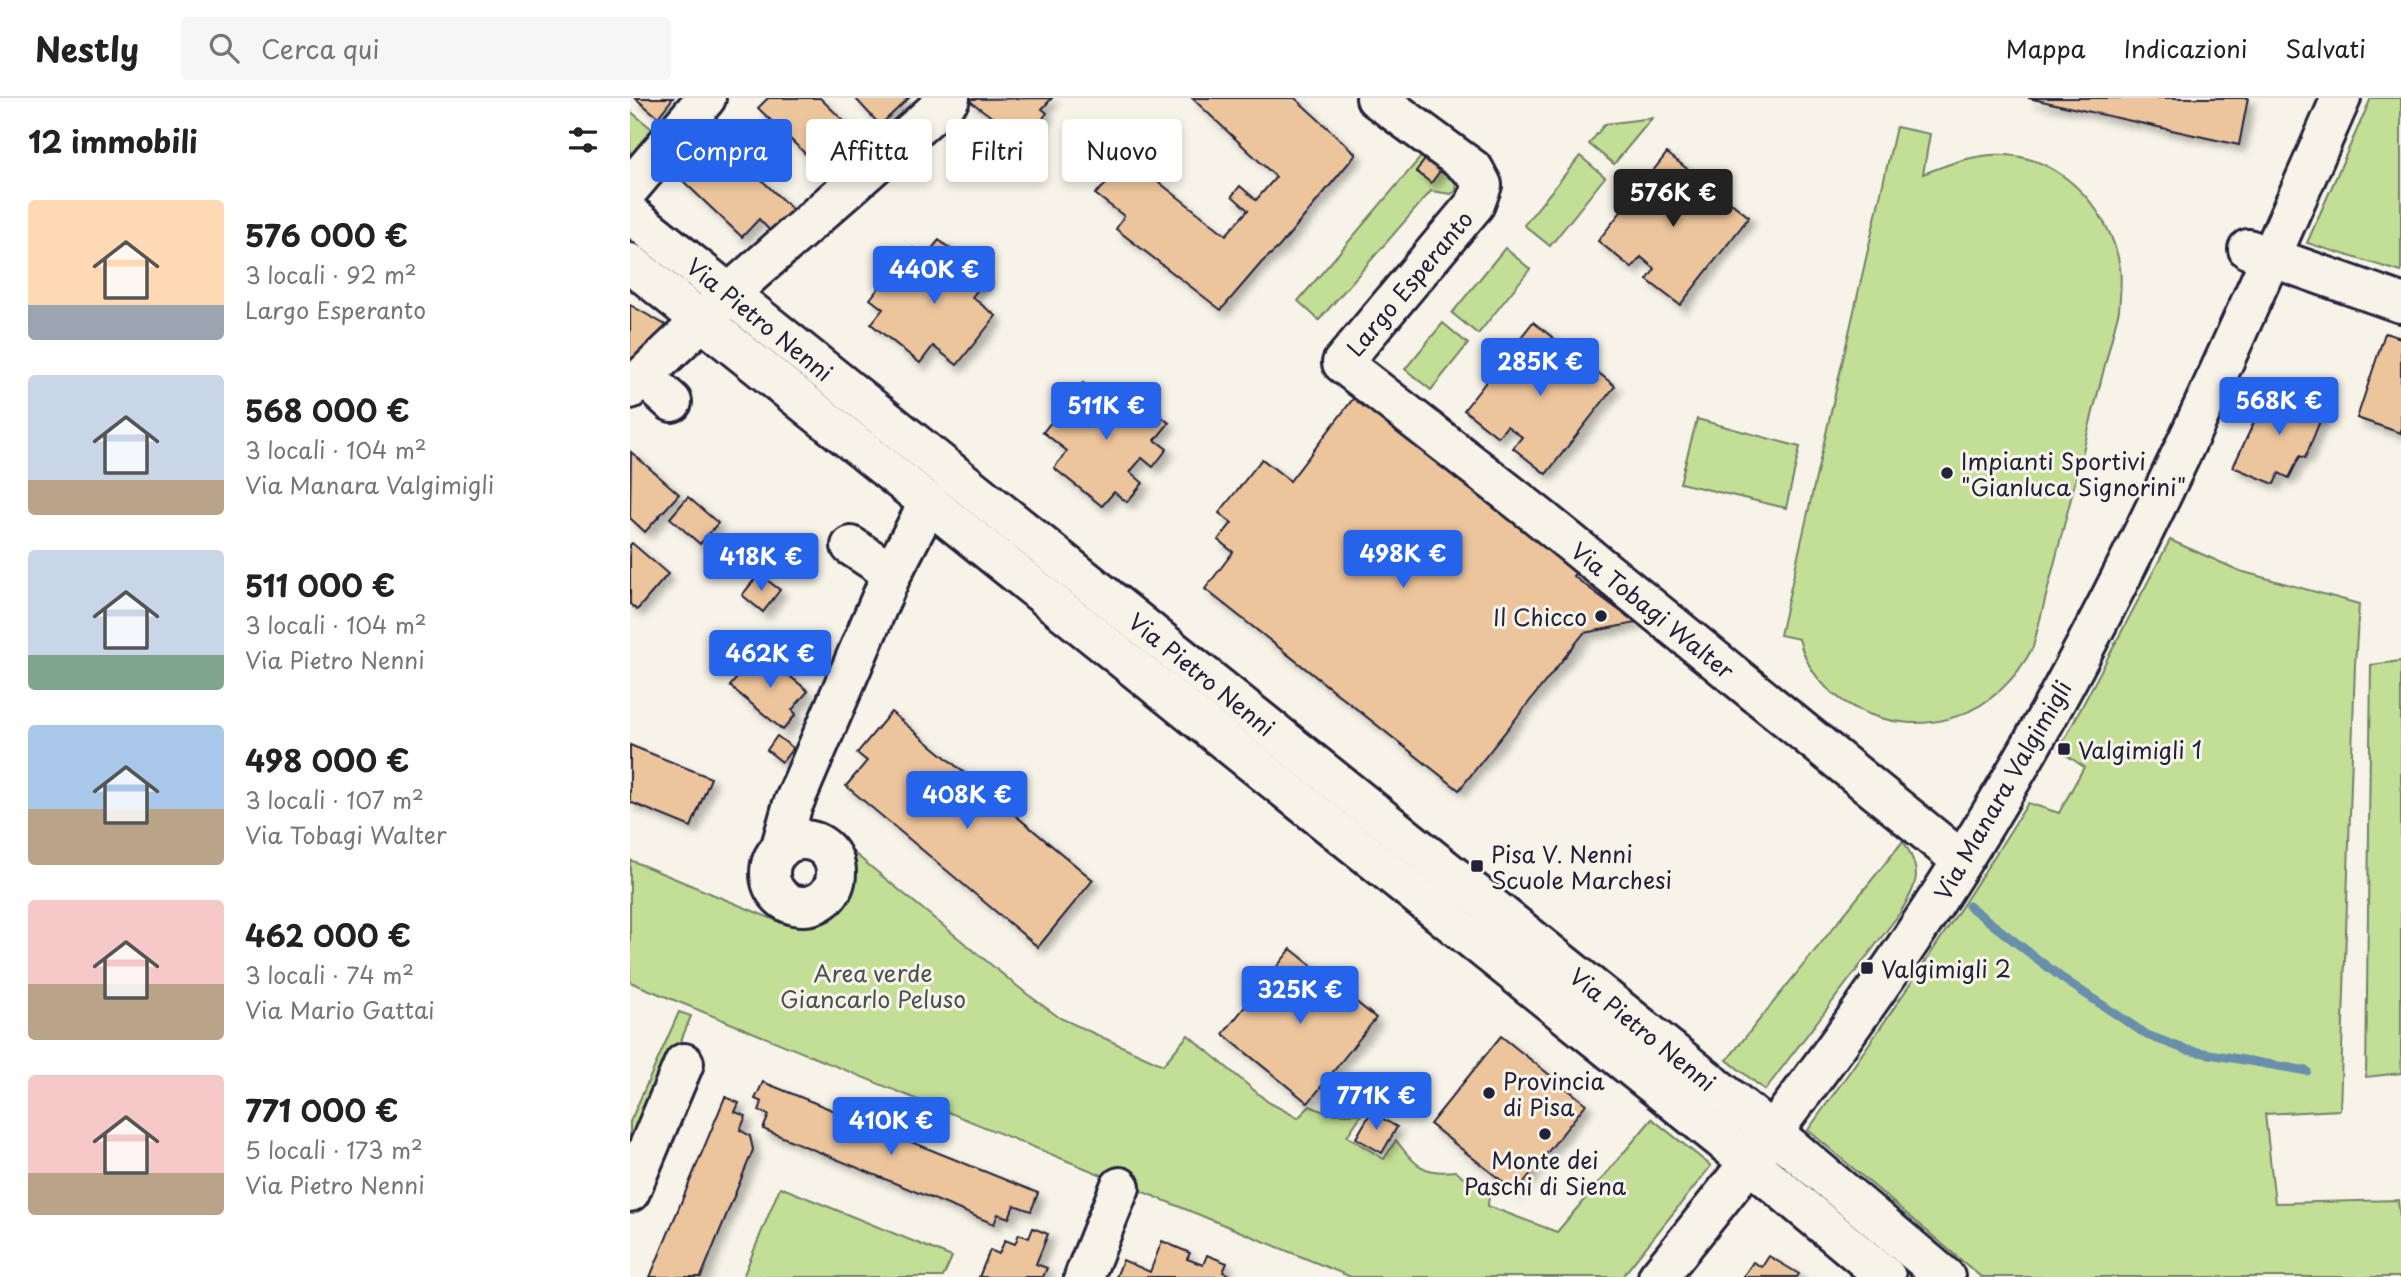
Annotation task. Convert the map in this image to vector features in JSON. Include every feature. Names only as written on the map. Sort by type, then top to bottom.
[{"type":"street","points":[[630,188],[706,98]]},
{"type":"street","points":[[672,402],[637,383],[729,294],[950,98]]},
{"type":"street","name":"Largo Esperanto","points":[[1342,363],[1475,204],[1482,185],[1474,170],[1376,98]]},
{"type":"street","name":"Via Manara Valgimigli","points":[[1658,1277],[1773,1134],[1905,950],[1997,803],[2075,665],[2185,447],[2259,253],[2341,98]]},
{"type":"street","name":"Via Pietro Nenni","points":[[630,214],[1773,1134],[1945,1277]]},
{"type":"street","points":[[2259,253],[2401,303]]},
{"type":"street","name":"Via Pietro Nenni","points":[[630,263],[1750,1163],[1886,1277]]},
{"type":"street","name":"Via Tobagi Walter","points":[[1342,363],[1538,516],[1961,860]]},
{"type":"street","points":[[780,850],[792,807],[892,573],[929,502]]},
{"type":"street","points":[[851,546],[892,573]]},
{"type":"street","points":[[630,1192],[684,1063]]},
{"type":"street","points":[[1084,1277],[1120,1187]]},
{"type":"green space","points":[[2371,98],[2401,98],[2401,272],[2307,243]]},
{"type":"green space","points":[[630,111],[651,128],[651,140],[630,165]]},
{"type":"green space","points":[[1652,118],[1614,164],[1589,144],[1605,124]]},
{"type":"green space","name":"Impianti Sportivi \"Gianluca Signorini\"","points":[[1896,127],[1930,134],[1923,174],[1973,157],[1995,155],[2027,159],[2047,166],[2081,192],[2095,208],[2115,247],[2121,273],[2119,310],[2033,647],[2018,671],[2000,690],[1980,705],[1957,716],[1933,722],[1907,723],[1881,718],[1855,708],[1819,680],[1807,661],[1799,639],[1780,635]]},
{"type":"green space","points":[[1425,152],[1454,178],[1456,191],[1451,194],[1431,191],[1319,320],[1298,301]]},
{"type":"green space","points":[[1580,156],[1605,177],[1550,246],[1524,225]]},
{"type":"green space","points":[[1505,248],[1530,269],[1478,334],[1452,313]]},
{"type":"green space","points":[[1443,323],[1468,344],[1431,390],[1405,369]]},
{"type":"green space","points":[[1697,419],[1800,447],[1786,508],[1680,483]]},
{"type":"green space","points":[[2170,540],[2240,571],[2359,604],[2340,1110],[2265,1114],[2275,1203],[2398,1200],[2401,1277],[1981,1277],[1808,1130],[1921,969],[2028,803],[2059,813],[2084,767],[2059,750]]},
{"type":"green space","points":[[2401,661],[2401,1073],[2366,1077],[2371,665]]},
{"type":"green space","points":[[1903,841],[1916,869],[1914,885],[1906,903],[1765,1090],[1727,1060]]},
{"type":"green space","name":"Area verde Giancarlo Peluso","points":[[849,849],[1060,1018],[1163,1065],[1188,1035],[1268,1102],[1298,1118],[1310,1106],[1329,1114],[1362,1114],[1347,1136],[1384,1159],[1396,1140],[1414,1162],[1427,1170],[1455,1171],[1489,1195],[1488,1206],[1557,1232],[1652,1119],[1711,1166],[1622,1277],[1351,1277],[630,982],[630,860],[782,923],[820,911],[836,898],[844,883],[845,871],[840,853]]},
{"type":"green space","points":[[679,1012],[691,1016],[630,1166],[630,1122]]},
{"type":"green space","points":[[780,1187],[952,1257],[943,1277],[743,1277]]},
{"type":"building","points":[[635,98],[673,98],[658,117]]},
{"type":"building","points":[[768,98],[820,98],[842,119],[806,119],[806,154],[792,141],[792,119],[769,119],[758,108]]},
{"type":"building","points":[[855,98],[909,98],[886,119],[874,119]]},
{"type":"building","points":[[1052,98],[1042,109],[1047,113],[1042,119],[995,119],[967,99]]},
{"type":"building","points":[[1192,98],[1295,98],[1356,154],[1279,247],[1262,262],[1221,310],[1116,229],[1124,216],[1095,194],[1108,182],[1159,182],[1226,235],[1248,210],[1232,196],[1240,186],[1256,200],[1276,177]]},
{"type":"building","points":[[2028,98],[2248,98],[2239,145]]},
{"type":"building","points":[[1667,153],[1700,179],[1692,189],[1707,200],[1716,191],[1749,217],[1680,305],[1647,280],[1655,269],[1641,257],[1632,268],[1598,241]]},
{"type":"building","points":[[1428,156],[1443,167],[1431,183],[1416,171]]},
{"type":"building","points":[[684,182],[764,182],[795,212],[773,234],[759,219],[742,237]]},
{"type":"building","points":[[939,240],[987,278],[972,297],[996,316],[957,365],[933,346],[920,363],[871,324],[883,309],[870,299],[886,279],[899,289],[910,275],[899,265],[913,248],[925,257]]},
{"type":"building","points":[[630,305],[669,327],[630,361]]},
{"type":"building","points":[[1533,322],[1566,348],[1558,357],[1573,369],[1581,359],[1615,386],[1546,474],[1513,448],[1522,437],[1507,426],[1498,437],[1464,410]]},
{"type":"building","points":[[2385,333],[2401,338],[2401,433],[2357,418]]},
{"type":"building","points":[[1083,383],[1106,402],[1121,384],[1169,423],[1155,440],[1167,449],[1153,467],[1142,458],[1130,472],[1143,483],[1127,502],[1114,492],[1102,506],[1054,468],[1067,451],[1043,432]]},
{"type":"building","points":[[2270,388],[2324,411],[2305,458],[2300,456],[2289,478],[2279,473],[2274,484],[2233,467]]},
{"type":"building","points":[[1356,395],[1577,572],[1573,576],[1636,623],[1584,633],[1459,790],[1205,589],[1233,552],[1218,540],[1232,523],[1219,513],[1262,459],[1290,481]]},
{"type":"building","points":[[631,452],[679,494],[645,532],[630,518]]},
{"type":"building","points":[[688,497],[718,523],[700,544],[670,518]]},
{"type":"building","points":[[632,543],[668,574],[637,610],[630,604]]},
{"type":"building","points":[[759,574],[780,590],[763,612],[742,595]]},
{"type":"building","points":[[759,651],[808,691],[792,710],[796,714],[783,730],[730,686]]},
{"type":"building","points":[[891,712],[1093,880],[1038,947],[846,786],[867,761],[857,753]]},
{"type":"building","points":[[777,736],[793,748],[782,762],[767,750]]},
{"type":"building","points":[[630,745],[711,778],[691,827],[630,802]]},
{"type":"building","points":[[1291,949],[1376,1018],[1308,1103],[1223,1034]]},
{"type":"building","points":[[1501,1036],[1586,1104],[1516,1192],[1430,1124]]},
{"type":"building","points":[[763,1082],[1038,1193],[1031,1211],[1014,1205],[1009,1218],[998,1214],[994,1224],[763,1129],[769,1115],[759,1111],[762,1102],[755,1099]]},
{"type":"building","points":[[725,1097],[739,1103],[735,1112],[746,1116],[740,1130],[750,1136],[753,1150],[701,1277],[650,1277]]},
{"type":"building","points":[[1371,1112],[1397,1127],[1382,1153],[1356,1138]]},
{"type":"building","points":[[1033,1228],[1048,1234],[1036,1264],[1047,1268],[1043,1277],[979,1277],[990,1250],[999,1254],[1005,1240],[1015,1244],[1019,1234],[1029,1238]]},
{"type":"building","points":[[1162,1241],[1190,1253],[1187,1259],[1203,1265],[1207,1255],[1227,1263],[1223,1272],[1234,1277],[1116,1277],[1123,1260],[1150,1272]]},
{"type":"building","points":[[1769,1256],[1799,1274],[1797,1277],[1743,1277],[1753,1262],[1762,1267]]},
{"type":"waterway","points":[[1969,906],[2062,978],[2147,1035],[2187,1050],[2307,1071]]},
{"type":"place","name":"Impianti Sportivi \"Gianluca Signorini\"","points":[[1947,473]]},
{"type":"place","name":"Il Chicco","points":[[1601,616]]},
{"type":"place","name":"Valgimigli 1","points":[[2064,749]]},
{"type":"place","name":"Pisa V. Nenni Scuole Marchesi","points":[[1477,866]]},
{"type":"place","name":"Valgimigli 2","points":[[1867,968]]},
{"type":"place","name":"Provincia di Pisa","points":[[1489,1093]]},
{"type":"place","name":"Monte dei Paschi di Siena","points":[[1545,1134]]}]
